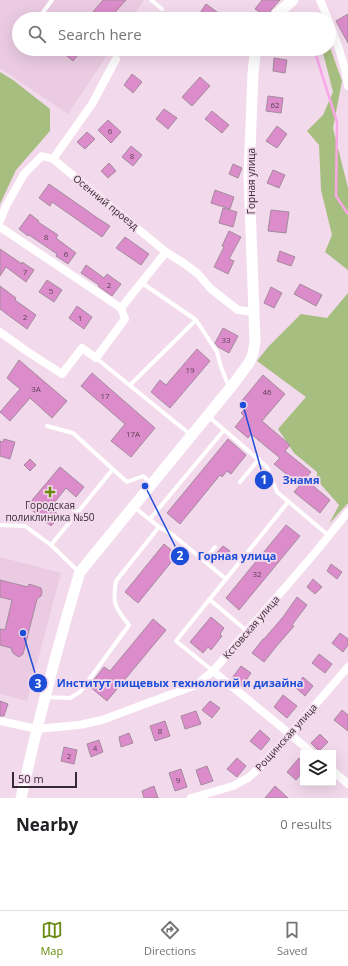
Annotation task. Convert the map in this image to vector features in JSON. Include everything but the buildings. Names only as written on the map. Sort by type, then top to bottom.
[{"type":"main road","points":[[279,12],[293,0]]},
{"type":"main road","name":"Горная улица","points":[[21,798],[45,697],[80,572],[231,387],[253,354],[255,342],[249,176],[255,56]]},
{"type":"street","points":[[320,0],[325,12]]},
{"type":"street","points":[[336,41],[346,70],[348,86]]},
{"type":"street","points":[[0,221],[6,206],[24,174],[42,156],[52,159],[92,104],[116,58]]},
{"type":"street","name":"Осенний проезд","points":[[52,159],[166,252],[198,274],[212,289],[238,310],[254,312]]},
{"type":"street","points":[[0,227],[121,308],[125,319],[96,358],[82,348],[62,374],[0,332]]},
{"type":"street","points":[[121,308],[166,252]]},
{"type":"street","name":"Кстовская улица","points":[[0,721],[37,729],[79,725],[102,720],[196,685],[213,671],[314,554],[348,512]]},
{"type":"street","name":"Рощинская улица","points":[[191,798],[233,786],[248,778],[290,734],[348,667]]},
{"type":"street","points":[[213,671],[309,750]]},
{"type":"street","points":[[336,774],[348,784]]},
{"type":"lane","points":[[43,12],[52,0]]},
{"type":"lane","points":[[151,0],[162,9]]},
{"type":"lane","points":[[142,282],[196,320],[217,352],[226,380],[231,387]]},
{"type":"lane","points":[[130,385],[196,320]]},
{"type":"lane","points":[[96,358],[191,436]]},
{"type":"lane","points":[[207,416],[267,467],[277,492],[328,535]]},
{"type":"lane","points":[[47,426],[73,432],[127,482],[143,476],[152,484]]},
{"type":"lane","points":[[150,519],[224,430]]},
{"type":"lane","points":[[240,482],[259,460]]},
{"type":"lane","points":[[51,545],[113,469]]},
{"type":"lane","points":[[213,671],[176,641],[288,502]]},
{"type":"lane","points":[[65,503],[78,513]]},
{"type":"lane","points":[[134,506],[226,579]]},
{"type":"lane","points":[[0,525],[25,526],[51,545],[80,572]]},
{"type":"lane","points":[[45,697],[70,698],[80,692],[130,625],[121,615],[115,603],[114,591],[116,581],[159,527]]},
{"type":"lane","points":[[204,561],[215,547]]},
{"type":"lane","points":[[209,599],[248,631]]},
{"type":"shaded area","points":[[0,0],[144,0],[136,12],[12,12],[12,56],[106,56],[68,114],[0,68]]},
{"type":"shaded area","points":[[0,557],[61,573],[27,701],[0,694]]},
{"type":"green space","points":[[324,56],[333,56],[342,81],[333,128],[348,188],[348,270],[325,252],[332,235],[321,190],[319,145],[307,131],[323,115],[333,92]]},
{"type":"green space","points":[[0,72],[13,80],[50,109],[50,131],[16,170],[0,204]]},
{"type":"green space","points":[[348,293],[348,503],[329,524],[339,505],[317,480],[317,472],[294,453],[278,429],[306,397],[257,361],[268,347],[301,314],[327,318]]},
{"type":"waterway","points":[[316,56],[337,122],[336,196],[348,214]]},
{"type":"place","name":"Знамя","points":[[243,405]]},
{"type":"place","name":"Горная улица","points":[[145,486]]},
{"type":"place","name":"Городская поликлиника №50","points":[[50,492]]},
{"type":"place","name":"Институт пищевых технологий и дизайна","points":[[23,633]]}]
